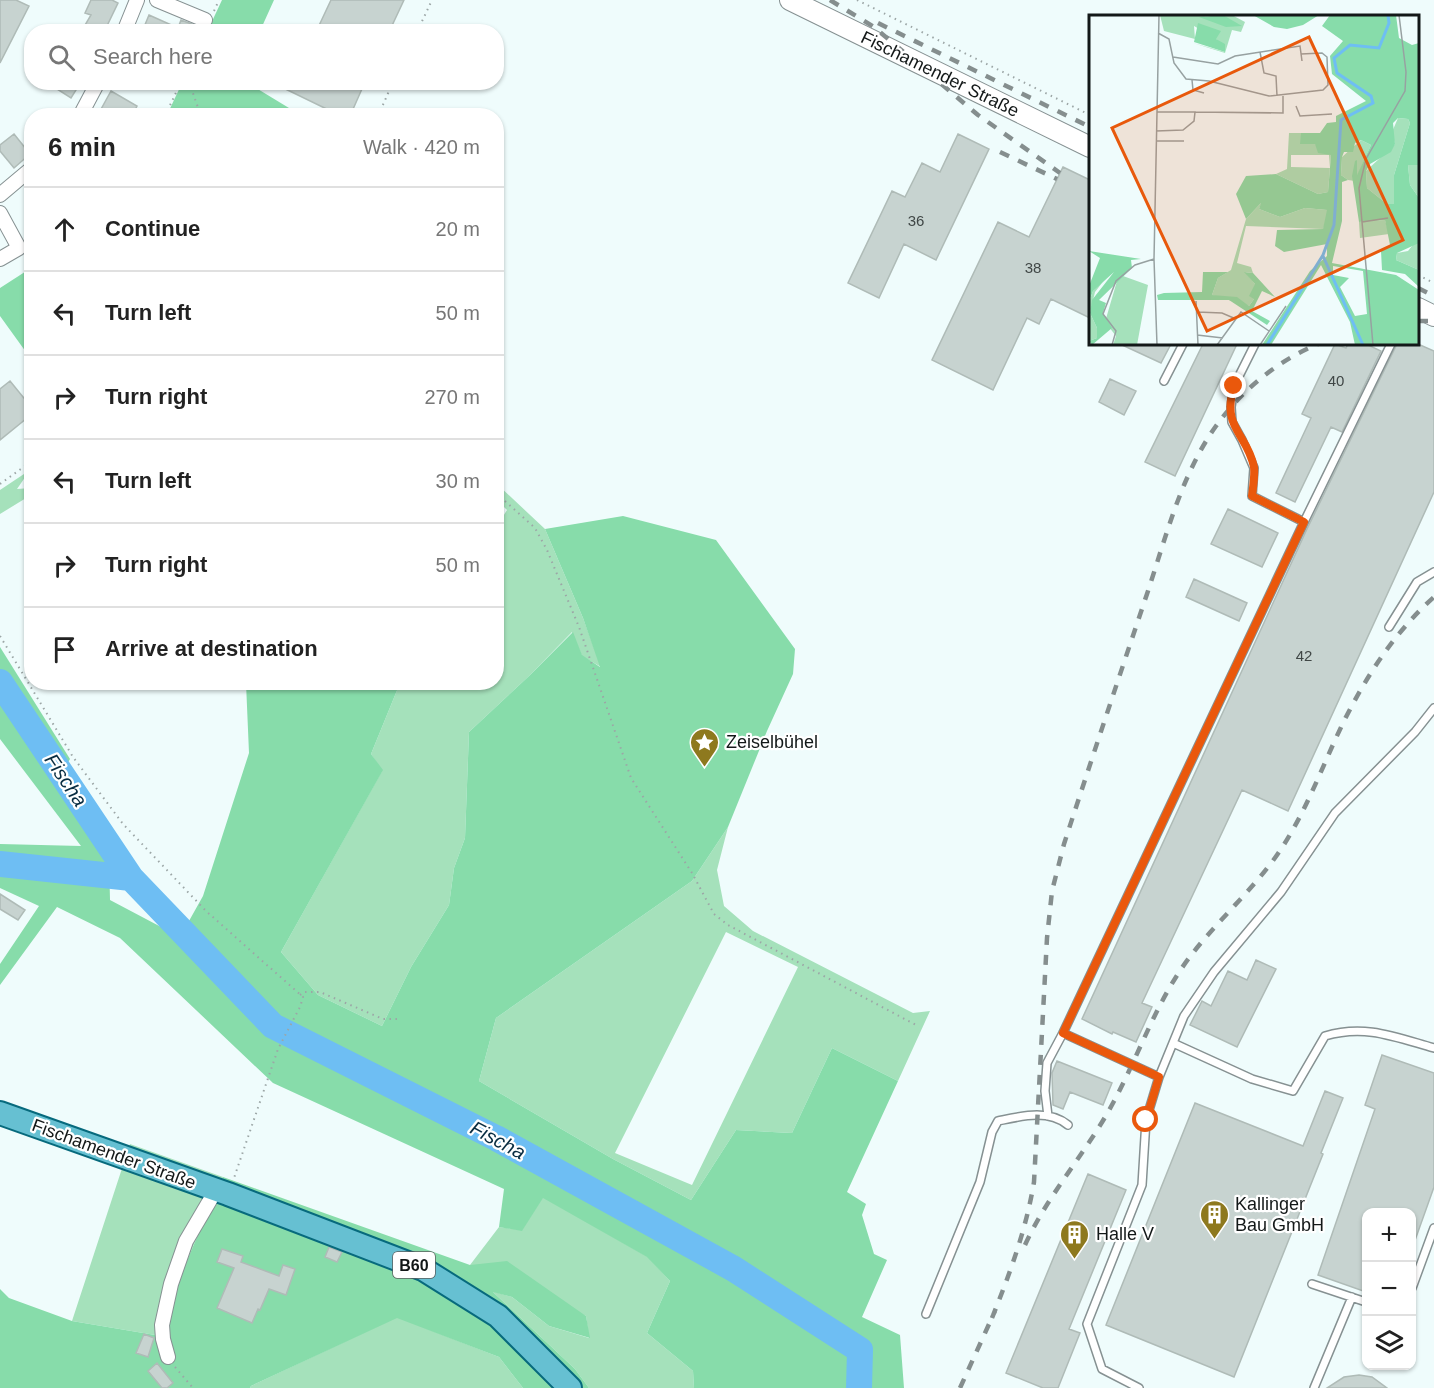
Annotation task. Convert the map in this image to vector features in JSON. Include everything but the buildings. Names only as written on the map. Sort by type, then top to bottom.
[{"type":"main road","name":"Fischamender Straße","points":[[790,0],[1089,147]]},
{"type":"main road","points":[[1419,308],[1434,316]]},
{"type":"main road","name":"Fischamender Straße","points":[[0,1113],[225,1190]]},
{"type":"main road","name":"B60","points":[[225,1190],[423,1269],[498,1316],[570,1388]]},
{"type":"street","points":[[127,24],[137,0]]},
{"type":"street","points":[[157,0],[205,20]]},
{"type":"street","points":[[84,108],[95,90]]},
{"type":"street","points":[[0,195],[24,175]]},
{"type":"street","points":[[0,213],[19,248],[0,259]]},
{"type":"street","points":[[168,1357],[162,1324],[171,1284],[186,1241],[225,1190]]},
{"type":"lane","points":[[1164,381],[1182,345]]},
{"type":"lane","points":[[1254,345],[1234,386],[1231,407],[1232,422],[1254,468],[1252,496],[1304,522]]},
{"type":"lane","points":[[1048,1116],[1045,1091],[1047,1063],[1391,345]]},
{"type":"lane","points":[[1389,627],[1417,582],[1434,572]]},
{"type":"lane","points":[[1139,1388],[1102,1370],[1087,1324],[1142,1185],[1146,1120],[1159,1077],[1184,1016],[1196,997],[1281,892],[1335,813],[1415,732],[1434,708]]},
{"type":"lane","points":[[1173,1042],[1252,1079],[1293,1092],[1325,1036],[1343,1031],[1365,1031],[1434,1048]]},
{"type":"lane","points":[[1063,1033],[1159,1077]]},
{"type":"lane","points":[[926,1314],[980,1182],[992,1132],[999,1121],[1029,1115],[1048,1116],[1059,1118],[1068,1125]]},
{"type":"lane","points":[[1416,1277],[1434,1228]]},
{"type":"lane","points":[[1312,1284],[1362,1301]]},
{"type":"lane","points":[[1314,1388],[1352,1297]]},
{"type":"path","points":[[421,24],[432,0]]},
{"type":"path","points":[[857,0],[1089,115]]},
{"type":"path","points":[[169,108],[178,90]]},
{"type":"path","points":[[192,90],[198,108]]},
{"type":"path","points":[[382,108],[389,90]]},
{"type":"path","points":[[1419,276],[1434,283]]},
{"type":"path","points":[[0,484],[24,467]]},
{"type":"path","points":[[504,500],[534,528],[547,550],[579,627],[631,778],[692,873],[714,914],[728,925],[916,1025]]},
{"type":"path","points":[[0,636],[24,676]]},
{"type":"path","points":[[33,690],[73,757],[123,825],[206,911],[303,999],[278,1049],[225,1190]]},
{"type":"path","points":[[300,995],[304,992],[320,992],[383,1019],[401,1019]]},
{"type":"path","points":[[168,1357],[180,1375],[193,1388]]},
{"type":"green space","points":[[222,0],[274,0],[263,24],[211,24]]},
{"type":"green space","points":[[179,90],[259,90],[289,108],[170,108]]},
{"type":"green space","points":[[24,273],[24,349],[0,316],[0,288]]},
{"type":"green space","points":[[24,474],[24,479],[17,489],[24,488],[24,499],[0,514],[0,490]]},
{"type":"green space","points":[[504,491],[545,529],[601,667],[582,656],[572,632],[469,732],[465,838],[454,868],[449,905],[411,967],[382,1026],[318,995],[281,952],[382,771],[371,754],[397,690],[504,690],[504,515],[507,510],[504,507]]},
{"type":"green space","points":[[623,516],[716,540],[795,649],[793,674],[728,827],[692,881],[496,1018],[479,1081],[613,1159],[691,1200],[736,1130],[792,1133],[832,1048],[898,1081],[847,1192],[866,1204],[862,1215],[874,1254],[887,1260],[862,1317],[900,1335],[904,1388],[694,1388],[693,1371],[647,1333],[670,1281],[647,1257],[543,1198],[522,1231],[499,1227],[504,1189],[273,1083],[120,938],[57,907],[0,985],[0,964],[39,906],[0,888],[0,844],[81,846],[0,739],[0,647],[24,685],[24,690],[27,690],[70,759],[57,780],[109,857],[110,900],[180,937],[203,896],[249,753],[246,690],[397,690],[371,754],[383,770],[281,952],[318,995],[382,1026],[411,967],[449,905],[454,868],[465,838],[469,732],[573,632],[582,655],[600,667],[583,618],[545,529]]},
{"type":"green space","points":[[728,827],[717,870],[724,906],[753,931],[913,1013],[930,1011],[898,1081],[832,1048],[792,1133],[736,1130],[691,1200],[613,1159],[479,1081],[496,1018],[692,881]],"holes":[[[726,932],[798,967],[692,1185],[615,1153]]]},
{"type":"green space","points":[[130,1144],[223,1177],[176,1286],[167,1337],[72,1321]]},
{"type":"green space","points":[[223,1177],[470,1265],[507,1261],[586,1316],[590,1338],[549,1326],[512,1297],[493,1292],[575,1369],[589,1388],[523,1388],[499,1357],[397,1318],[250,1388],[0,1388],[0,1289],[9,1298],[72,1321],[167,1337],[176,1286]]},
{"type":"green space","points":[[543,1197],[648,1257],[670,1281],[647,1333],[693,1371],[694,1388],[589,1388],[575,1369],[492,1291],[512,1297],[549,1326],[589,1338],[586,1316],[470,1265],[499,1227],[522,1230]]},
{"type":"green space","points":[[397,1317],[499,1357],[523,1388],[250,1388],[251,1386]]},
{"type":"waterway","name":"Fischa","points":[[0,682],[131,878],[273,1026],[496,1138],[734,1269],[860,1350],[859,1388]]},
{"type":"waterway","name":"Fischa","points":[[0,864],[131,878]]},
{"type":"railway","points":[[830,0],[874,27],[978,115],[1060,173]]},
{"type":"railway","points":[[878,23],[1089,127]]},
{"type":"railway","points":[[1000,152],[1057,179]]},
{"type":"railway","points":[[1419,288],[1434,296]]},
{"type":"railway","points":[[1419,321],[1434,321]]},
{"type":"railway","points":[[992,1318],[1017,1251],[1034,1182],[1047,938],[1052,891],[1064,844],[1168,529],[1193,465],[1226,413],[1261,378],[1288,359],[1316,345]]},
{"type":"railway","points":[[1025,1245],[1045,1208],[1103,1121],[1177,975],[1199,945],[1256,882],[1288,839],[1364,684],[1384,653],[1407,624],[1434,597]]},
{"type":"railway","points":[[960,1388],[995,1311]]},
{"type":"place","name":"Zeiselbühel","points":[[705,768]]},
{"type":"place","name":"Kallinger Bau GmbH","points":[[1214,1240]]},
{"type":"place","name":"Halle V","points":[[1075,1260]]},
{"type":"route","points":[[1146,1120],[1159,1077],[1063,1033],[1304,522],[1252,496],[1254,468],[1232,422],[1231,396],[1234,386]]}]
